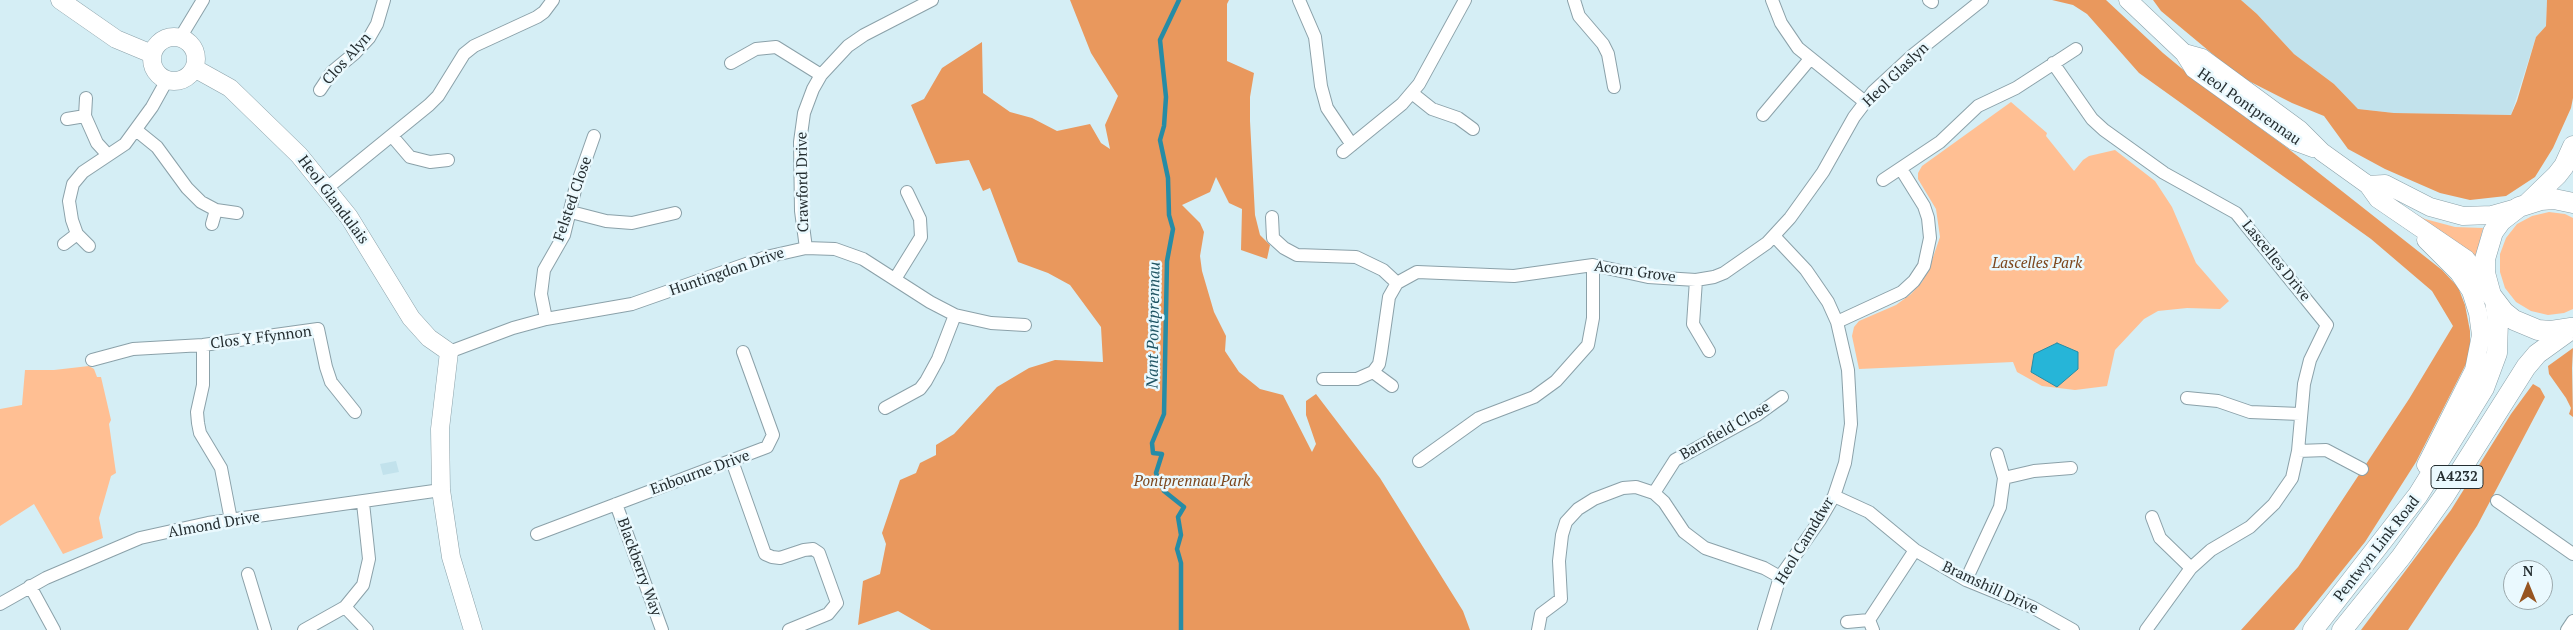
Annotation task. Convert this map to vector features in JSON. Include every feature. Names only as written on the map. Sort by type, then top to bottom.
[{"type":"main road","name":"Pentwyn Link Road","points":[[2313,630],[2418,495],[2456,436],[2490,375],[2498,343],[2492,294],[2485,259],[2488,246],[2501,221],[2524,205],[2564,166],[2573,146]]},
{"type":"main road","points":[[2524,205],[2554,199],[2573,203]]},
{"type":"main road","name":"Pentwyn Link Road","points":[[2492,294],[2504,312],[2526,326],[2551,331],[2573,328]]},
{"type":"main road","name":"Pentwyn Link Road","points":[[2342,630],[2401,557],[2445,495],[2526,367],[2537,354],[2573,328]]},
{"type":"street","points":[[60,0],[116,40],[152,54]]},
{"type":"street","points":[[180,38],[203,0]]},
{"type":"street","name":"Clos Alyn","points":[[320,90],[332,72],[355,53],[369,38],[377,24],[384,0]]},
{"type":"street","points":[[327,188],[438,96],[464,54],[474,46],[536,17],[544,12],[553,0]]},
{"type":"street","name":"Crawford Drive","points":[[806,248],[800,178],[802,127],[813,89],[821,75],[841,52],[864,35],[932,0]]},
{"type":"street","points":[[1299,0],[1315,37],[1321,86],[1327,108],[1348,148],[1402,104],[1412,93],[1432,63],[1465,0]]},
{"type":"street","points":[[1574,0],[1579,16],[1603,44],[1608,54],[1614,87]]},
{"type":"street","points":[[1772,0],[1790,38],[1810,59],[1865,102]]},
{"type":"street","name":"Heol Glaslyn","points":[[1774,236],[1803,202],[1865,102],[1900,66],[1982,0]]},
{"type":"street","name":"Heol Pontprennau","points":[[2131,1],[2184,53],[2194,69],[2294,141],[2322,152],[2368,185],[2378,199],[2466,259],[2492,294]]},
{"type":"street","points":[[180,38],[192,46],[195,52],[194,68],[186,78],[178,81],[167,80],[157,73],[153,66],[152,54],[158,44],[165,40],[180,38]]},
{"type":"street","points":[[731,63],[756,49],[776,48],[788,53],[821,75]]},
{"type":"street","points":[[1883,180],[1940,142],[1978,106],[2016,88],[2076,49]]},
{"type":"street","points":[[1763,115],[1810,59]]},
{"type":"street","name":"Lascelles Drive","points":[[2053,63],[2092,119],[2104,130],[2164,173],[2236,213],[2327,325],[2308,368],[2304,384],[2298,451],[2292,478],[2274,504],[2250,527],[2211,550],[2191,568],[2146,630]]},
{"type":"street","name":"Heol Glandulais","points":[[194,68],[218,80],[237,94],[276,130],[327,188],[367,244],[411,318],[430,338],[449,352]]},
{"type":"street","points":[[89,246],[77,234],[69,201],[73,184],[84,172],[125,144],[161,94],[167,80]]},
{"type":"street","points":[[1412,93],[1432,109],[1458,118],[1473,129]]},
{"type":"street","points":[[86,98],[85,116],[97,143],[108,155]]},
{"type":"street","points":[[66,119],[85,116]]},
{"type":"street","points":[[136,130],[157,147],[187,188],[201,202],[216,210],[237,213]]},
{"type":"street","points":[[392,136],[410,157],[430,162],[448,160]]},
{"type":"street","name":"Felsted Close","points":[[546,319],[541,294],[544,270],[564,235],[571,212],[574,190],[594,136]]},
{"type":"street","points":[[1837,322],[1902,292],[1914,281],[1924,266],[1930,238],[1928,218],[1924,206],[1901,169]]},
{"type":"street","name":"Heol Pontprennau","points":[[2368,185],[2385,184],[2430,207],[2463,216],[2492,215],[2524,205]]},
{"type":"street","points":[[895,279],[922,237],[920,219],[907,192]]},
{"type":"street","points":[[212,224],[216,210]]},
{"type":"street","points":[[571,212],[606,221],[632,223],[675,213]]},
{"type":"street","points":[[2389,534],[2459,404],[2477,360],[2481,335],[2478,312],[2466,282],[2400,214]]},
{"type":"street","points":[[1272,217],[1274,238],[1284,248],[1297,255],[1356,257],[1384,270],[1398,282],[1390,297],[1379,364],[1373,372],[1357,379],[1323,378]]},
{"type":"street","points":[[64,244],[77,234]]},
{"type":"street","name":"Acorn Grove","points":[[1398,282],[1417,272],[1514,276],[1593,265],[1648,277],[1696,280],[1724,273],[1774,236]]},
{"type":"street","name":"Heol Camddwr","points":[[1764,630],[1780,577],[1820,520],[1834,496],[1844,463],[1851,424],[1848,370],[1837,322],[1828,302],[1806,270],[1774,236]]},
{"type":"street","name":"Huntingdon Drive","points":[[449,352],[513,328],[546,319],[632,304],[766,257],[806,248],[827,248],[850,254],[955,315],[991,323],[1025,325]]},
{"type":"street","points":[[1419,460],[1479,418],[1534,397],[1556,381],[1588,345],[1593,318],[1593,265]]},
{"type":"street","points":[[1696,280],[1693,324],[1709,351]]},
{"type":"street","points":[[885,408],[920,389],[938,359],[955,315]]},
{"type":"street","name":"Clos Y Ffynnon","points":[[92,360],[133,349],[204,345],[318,329],[331,382],[355,412]]},
{"type":"street","name":"Clos Y Ffynnon","points":[[204,345],[203,385],[198,422],[200,433],[221,468],[231,520]]},
{"type":"street","points":[[449,352],[440,429],[441,490],[451,557],[473,630]]},
{"type":"street","name":"Enbourne Drive","points":[[537,534],[767,448],[773,435],[743,352]]},
{"type":"street","points":[[1373,372],[1392,386]]},
{"type":"street","name":"Barnfield Close","points":[[1654,493],[1675,460],[1757,415],[1782,397]]},
{"type":"street","points":[[2187,398],[2218,400],[2250,412],[2300,414]]},
{"type":"street","points":[[2298,451],[2326,450],[2362,469]]},
{"type":"street","points":[[1966,580],[2000,507],[2004,478],[1998,454]]},
{"type":"street","points":[[732,461],[765,554],[772,558],[780,558],[804,550],[813,549],[819,553],[837,603],[828,614],[789,630]]},
{"type":"street","points":[[2004,478],[2034,471],[2071,468]]},
{"type":"street","points":[[1538,630],[1541,614],[1561,599],[1559,561],[1562,534],[1566,522],[1578,509],[1594,499],[1623,488],[1636,487],[1654,493],[1664,502],[1684,532],[1705,548],[1764,568],[1780,577]]},
{"type":"street","name":"Almond Drive","points":[[0,604],[30,586],[140,538],[208,523],[363,503],[441,490]]},
{"type":"street","name":"Bramshill Drive","points":[[1834,496],[1869,512],[1914,550],[1966,580],[2032,607],[2073,630]]},
{"type":"street","points":[[2497,501],[2573,554]]},
{"type":"street","points":[[304,630],[345,607],[363,585],[369,559],[363,503]]},
{"type":"street","name":"Blackberry Way","points":[[616,504],[661,628]]},
{"type":"street","points":[[2152,517],[2160,538],[2191,568]]},
{"type":"street","points":[[1847,622],[1871,625],[1914,550]]},
{"type":"street","points":[[248,574],[265,630]]},
{"type":"street","points":[[30,586],[54,630]]},
{"type":"street","points":[[345,607],[368,630]]},
{"type":"street","points":[[2567,630],[2573,621]]},
{"type":"street","points":[[648,630],[661,628]]},
{"type":"shaded area","points":[[2241,0],[2547,0],[2546,26],[2536,37],[2511,115],[2394,113],[2358,109],[2334,84],[2294,54],[2257,14]]},
{"type":"shaded area","points":[[396,461],[399,472],[383,475],[380,464]]},
{"type":"green space","name":"Pontprennau Park","points":[[1070,0],[1229,0],[1227,4],[1227,61],[1254,73],[1250,97],[1250,121],[1255,215],[1260,235],[1270,245],[1267,259],[1241,250],[1242,209],[1229,203],[1216,177],[1210,192],[1182,205],[1200,223],[1204,232],[1200,256],[1202,271],[1214,312],[1226,336],[1225,351],[1239,372],[1260,389],[1283,395],[1312,452],[1316,444],[1306,415],[1306,401],[1316,394],[1380,478],[1463,611],[1470,630],[931,630],[898,611],[858,625],[863,581],[880,574],[886,544],[882,533],[900,480],[916,473],[920,463],[936,455],[936,445],[954,434],[997,387],[1029,368],[1055,360],[1103,362],[1101,327],[1070,285],[1048,273],[1018,262],[990,188],[983,191],[969,160],[936,164],[911,105],[924,99],[942,68],[982,42],[983,93],[1010,112],[1032,118],[1057,131],[1090,124],[1101,143],[1110,149],[1105,125],[1118,96],[1091,53]]},
{"type":"green space","points":[[2052,0],[2106,0],[2163,53],[2204,87],[2286,147],[2442,270],[2458,287],[2465,305],[2470,331],[2470,356],[2416,462],[2365,542],[2294,630],[2241,630],[2298,567],[2409,399],[2453,326],[2432,291],[2371,239],[2139,73],[2087,14],[2073,5]]},
{"type":"green space","points":[[2153,0],[2241,0],[2257,14],[2294,54],[2334,84],[2358,109],[2394,113],[2511,115],[2536,37],[2546,26],[2547,0],[2573,0],[2573,98],[2571,108],[2553,148],[2535,177],[2506,196],[2470,200],[2440,193],[2385,169],[2348,149],[2324,116],[2292,103],[2239,76],[2161,11]]},
{"type":"green space","name":"Lascelles Park","points":[[2011,102],[2047,133],[2046,136],[2074,171],[2089,156],[2115,150],[2155,181],[2172,207],[2196,263],[2229,301],[2220,309],[2187,308],[2158,311],[2144,319],[2115,350],[2107,386],[2075,390],[2042,386],[2017,372],[2013,362],[1859,369],[1852,336],[1854,327],[1859,321],[1896,305],[1911,294],[1922,282],[1940,237],[1936,209],[1918,179],[1918,173],[1922,166]]},
{"type":"green space","points":[[2408,210],[2425,219],[2455,227],[2483,228],[2476,256]]},
{"type":"green space","points":[[2549,212],[2565,214],[2573,218],[2573,309],[2564,313],[2548,315],[2531,311],[2516,302],[2505,288],[2500,272],[2500,254],[2506,238],[2517,224],[2532,216]]},
{"type":"green space","points":[[2573,348],[2573,417],[2569,414],[2571,408],[2566,398],[2549,374],[2548,366]]},
{"type":"green space","points":[[89,366],[94,369],[97,377],[101,377],[111,420],[109,424],[116,473],[111,476],[99,518],[103,538],[63,554],[34,504],[0,526],[0,409],[22,405],[25,370],[54,370]]},
{"type":"green space","points":[[2533,384],[2540,388],[2545,397],[2477,526],[2408,630],[2361,630],[2451,510],[2511,414]]},
{"type":"water","points":[[2057,343],[2078,352],[2078,369],[2057,387],[2031,372],[2034,354]]},
{"type":"waterway","name":"Nant Pontprennau","points":[[1179,0],[1160,40],[1166,97],[1164,126],[1160,140],[1168,178],[1169,215],[1173,229],[1167,261],[1164,414],[1152,443],[1153,453],[1162,454],[1156,473],[1164,491],[1184,507],[1178,517],[1181,535],[1177,549],[1181,563],[1181,630]]}]
